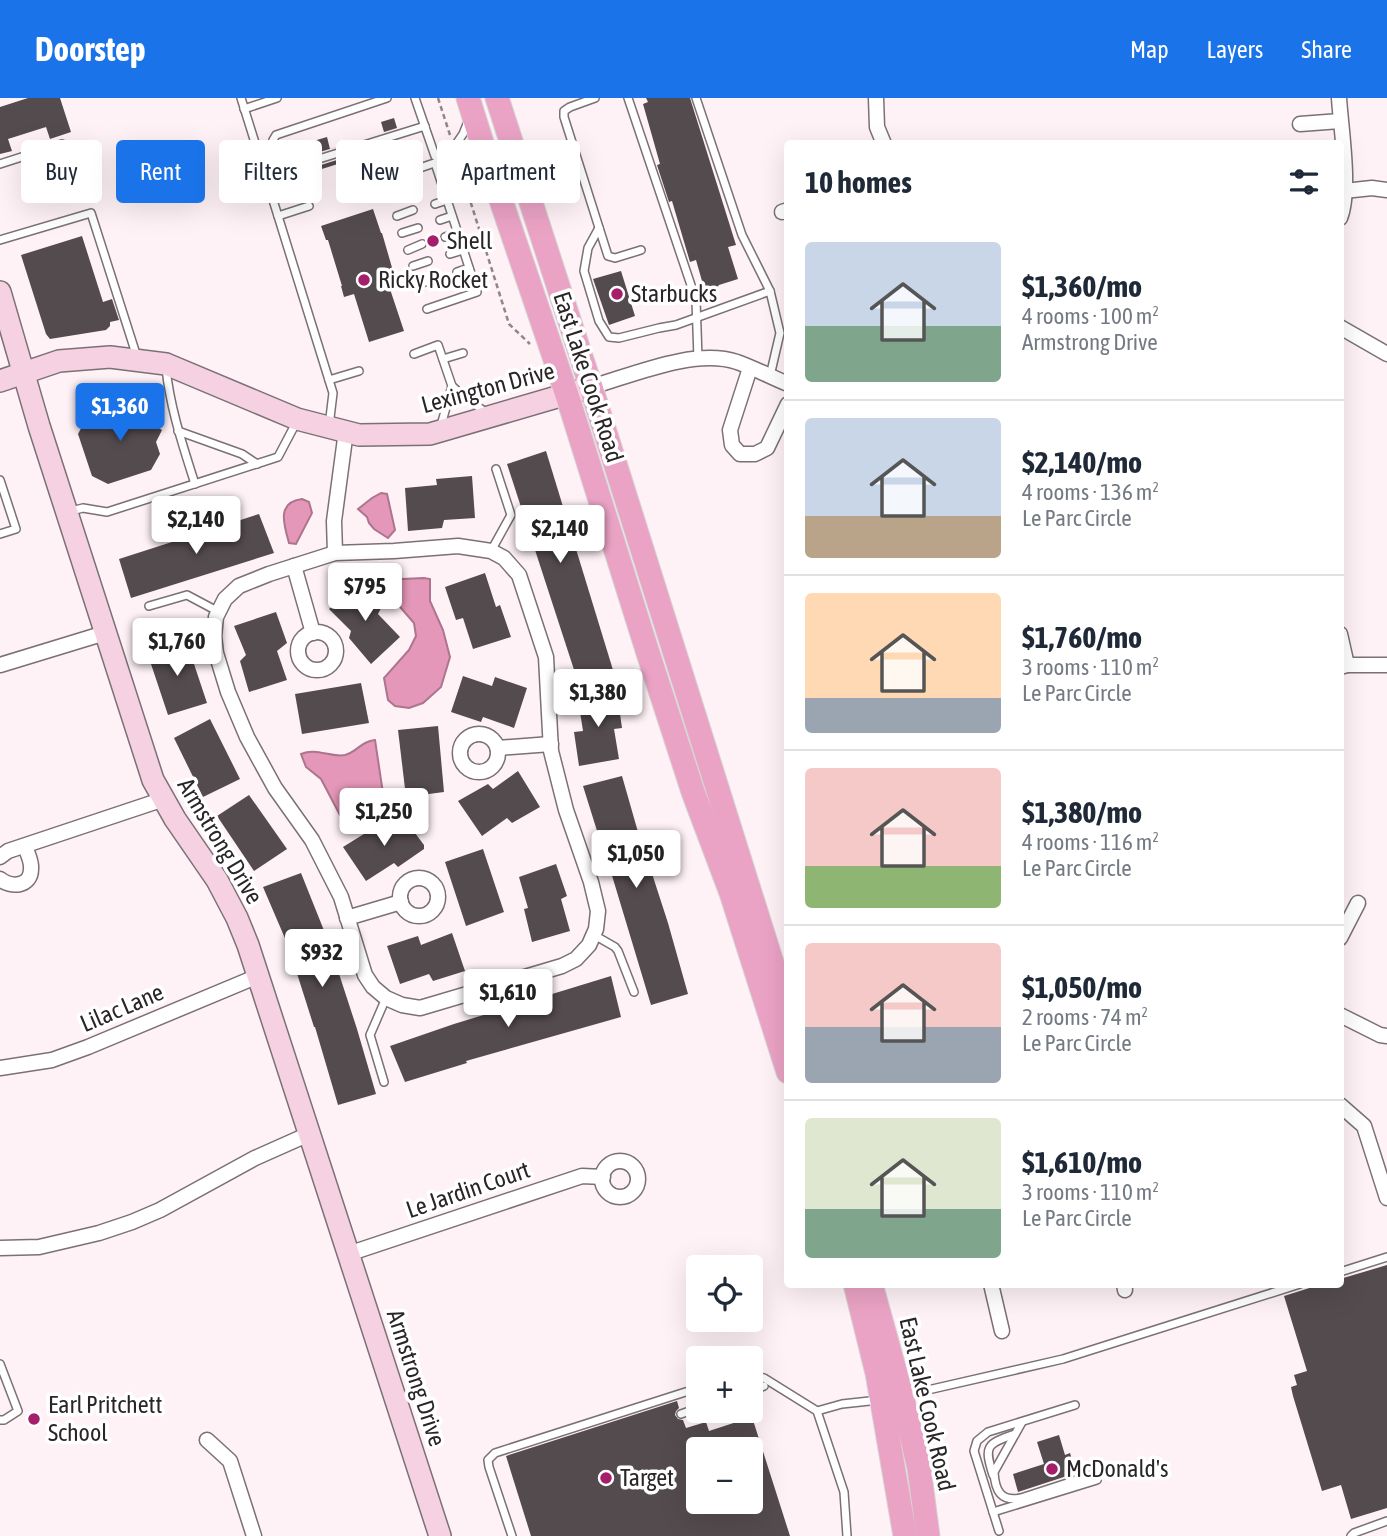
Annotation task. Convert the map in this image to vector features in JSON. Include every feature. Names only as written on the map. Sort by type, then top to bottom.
[{"type":"main road","name":"East Lake Cook Road","points":[[497,98],[592,387],[784,1000]]},
{"type":"main road","name":"East Lake Cook Road","points":[[470,105],[481,140]]},
{"type":"main road","name":"East Lake Cook Road","points":[[502,203],[567,395],[693,792],[731,892],[784,1059]]},
{"type":"main road","name":"East Lake Cook Road","points":[[856,1288],[877,1373],[892,1398],[919,1468],[928,1536]]},
{"type":"main road","name":"East Lake Cook Road","points":[[872,1288],[892,1398],[905,1536]]},
{"type":"street","points":[[876,98],[877,127],[882,140]]},
{"type":"street","points":[[1339,98],[1341,140]]},
{"type":"street","points":[[1300,124],[1340,121]]},
{"type":"street","points":[[1344,177],[1344,202]]},
{"type":"street","points":[[1345,191],[1372,188],[1387,190]]},
{"type":"street","name":"Armstrong Drive","points":[[0,292],[66,512],[153,780],[237,918],[440,1536]]},
{"type":"street","points":[[1344,329],[1387,354]]},
{"type":"street","name":"Lexington Drive","points":[[0,381],[59,361],[110,357],[166,364],[298,419],[359,436],[430,434],[674,363],[698,359],[734,361],[784,382]]},
{"type":"street","points":[[750,368],[730,430],[733,445],[740,454],[755,454],[767,448],[784,412]]},
{"type":"street","points":[[335,552],[338,429]]},
{"type":"street","points":[[458,546],[491,551],[504,558],[519,575],[546,657],[551,744],[566,810],[598,911],[597,929],[589,945],[576,959],[562,966],[420,1008],[386,998],[373,987],[365,975],[341,897],[312,840],[275,788],[247,737],[228,692],[216,653],[216,617],[225,599],[239,586],[335,552],[458,546]]},
{"type":"street","points":[[294,566],[313,633]]},
{"type":"street","points":[[0,665],[105,633]]},
{"type":"street","points":[[1344,666],[1387,665]]},
{"type":"street","points":[[498,748],[551,744]]},
{"type":"street","points":[[0,857],[5,853],[164,799]]},
{"type":"street","points":[[0,879],[15,886],[26,881],[32,865],[25,846]]},
{"type":"street","points":[[347,918],[401,902]]},
{"type":"street","points":[[1344,930],[1358,903]]},
{"type":"street","name":"Lilac Lane","points":[[0,1068],[51,1060],[88,1047],[258,976]]},
{"type":"street","points":[[1344,1017],[1387,1036]]},
{"type":"street","points":[[1344,1108],[1364,1126],[1387,1198]]},
{"type":"street","points":[[0,1248],[39,1247],[132,1222],[160,1210],[255,1158],[309,1134]]},
{"type":"street","name":"Le Jardin Court","points":[[348,1254],[582,1176],[603,1177]]},
{"type":"street","points":[[991,1288],[1002,1331]]},
{"type":"street","points":[[207,1440],[230,1461],[254,1536]]},
{"type":"lane","points":[[241,98],[254,140]]},
{"type":"lane","points":[[244,109],[264,100],[277,98]]},
{"type":"lane","points":[[275,140],[280,133],[387,98]]},
{"type":"lane","points":[[415,98],[437,158]]},
{"type":"lane","points":[[595,98],[570,107],[564,111],[564,117],[608,256],[615,258],[641,250]]},
{"type":"lane","points":[[628,98],[696,300],[698,359]]},
{"type":"lane","points":[[696,98],[742,235],[770,291],[780,333],[770,376]]},
{"type":"lane","points":[[459,140],[463,134],[470,105]]},
{"type":"lane","points":[[322,158],[425,126]]},
{"type":"lane","points":[[0,164],[21,157]]},
{"type":"lane","points":[[274,203],[333,393],[338,429]]},
{"type":"lane","points":[[427,309],[477,292],[448,203]]},
{"type":"lane","points":[[278,216],[309,206]]},
{"type":"lane","points":[[397,216],[413,210]]},
{"type":"lane","points":[[0,240],[91,213],[138,361]]},
{"type":"lane","points":[[440,220],[452,216]]},
{"type":"lane","points":[[402,233],[418,228]]},
{"type":"lane","points":[[599,228],[588,248],[584,271],[599,321],[609,337],[618,338],[676,326],[770,291]]},
{"type":"lane","points":[[445,237],[457,233]]},
{"type":"lane","points":[[408,250],[422,244]]},
{"type":"lane","points":[[450,254],[463,250]]},
{"type":"lane","points":[[413,265],[428,261]]},
{"type":"lane","points":[[457,272],[469,268]]},
{"type":"lane","points":[[419,284],[434,279]]},
{"type":"lane","points":[[415,354],[438,345],[452,386],[491,417]]},
{"type":"lane","points":[[443,359],[463,353]]},
{"type":"lane","points":[[166,364],[178,431],[195,484]]},
{"type":"lane","points":[[329,380],[359,371]]},
{"type":"lane","points":[[439,431],[452,386]]},
{"type":"lane","points":[[66,512],[83,508],[107,512],[278,457],[298,419]]},
{"type":"lane","points":[[178,431],[242,454],[257,464]]},
{"type":"lane","points":[[491,551],[511,515],[496,469]]},
{"type":"lane","points":[[0,480],[16,529],[0,534]]},
{"type":"lane","points":[[149,606],[187,595],[219,612]]},
{"type":"lane","points":[[594,935],[618,951],[634,992]]},
{"type":"lane","points":[[384,1082],[370,1035],[386,998]]},
{"type":"lane","points":[[1344,1271],[1387,1257]]},
{"type":"lane","points":[[817,1411],[842,1404],[892,1398],[1063,1359],[1287,1288]]},
{"type":"lane","points":[[0,1364],[18,1411],[0,1420]]},
{"type":"lane","points":[[763,1378],[817,1411],[844,1492],[847,1536]]},
{"type":"lane","points":[[512,1536],[489,1467],[488,1460],[495,1453],[686,1392]]},
{"type":"lane","points":[[999,1531],[974,1451],[977,1441],[988,1432],[1076,1405]]},
{"type":"lane","points":[[681,1413],[686,1412]]},
{"type":"lane","points":[[994,1481],[994,1472],[1023,1421]]},
{"type":"lane","points":[[993,1512],[1096,1477],[1012,1499],[1006,1498],[999,1492],[994,1481],[987,1452],[993,1443],[1016,1434]]},
{"type":"lane","points":[[1351,1536],[1387,1521]]},
{"type":"path","points":[[438,98],[452,140]]},
{"type":"path","points":[[471,203],[509,324],[534,347]]},
{"type":"shaded area","points":[[381,493],[387,494],[395,530],[388,538],[374,529],[358,509]]},
{"type":"shaded area","points":[[302,499],[309,502],[312,513],[296,544],[289,543],[284,522],[285,509],[294,501]]},
{"type":"shaded area","points":[[402,579],[430,579],[430,601],[443,630],[450,657],[441,687],[423,703],[409,708],[395,706],[388,700],[384,678],[409,650],[416,636],[414,623],[394,600],[392,586]]},
{"type":"shaded area","points":[[375,740],[383,793],[349,817],[340,815],[321,779],[306,767],[301,754],[313,752],[345,755],[366,742]]},
{"type":"building","points":[[28,98],[60,98],[71,132],[50,139],[46,127],[8,139],[12,151],[0,154],[0,107]]},
{"type":"building","points":[[646,98],[690,98],[736,245],[728,247],[738,279],[719,285],[710,292],[704,288],[696,260],[690,262],[672,201],[669,202],[657,165],[660,164],[643,104],[648,102]]},
{"type":"building","points":[[394,118],[397,128],[366,138],[384,132],[381,122]]},
{"type":"building","points":[[327,137],[330,149],[322,151],[322,140],[317,140]]},
{"type":"building","points":[[336,160],[336,165],[322,169],[322,165]]},
{"type":"building","name":"Ricky Rocket","points":[[373,209],[393,271],[385,274],[404,331],[369,342],[354,294],[344,297],[328,240],[321,226]]},
{"type":"building","points":[[82,236],[103,302],[112,299],[119,320],[110,322],[106,330],[50,339],[46,334],[21,255]]},
{"type":"building","points":[[621,271],[635,316],[609,325],[593,279]]},
{"type":"building","points":[[130,403],[147,411],[151,423],[162,430],[156,442],[160,454],[151,470],[108,484],[92,476],[78,434],[87,417]]},
{"type":"building","points":[[546,451],[613,670],[578,682],[507,464]]},
{"type":"building","points":[[472,476],[475,518],[444,520],[442,528],[408,531],[405,488],[437,485],[436,479]]},
{"type":"building","points":[[259,514],[274,553],[131,598],[119,559]]},
{"type":"building","points":[[485,573],[496,607],[500,605],[511,637],[473,649],[463,618],[456,620],[445,587]]},
{"type":"building","points":[[360,582],[382,606],[378,614],[400,637],[371,664],[349,638],[351,631],[329,609]]},
{"type":"building","points":[[276,612],[287,643],[277,651],[287,680],[249,692],[240,661],[246,655],[234,626]]},
{"type":"building","points":[[186,640],[207,703],[168,715],[147,652]]},
{"type":"building","points":[[463,676],[492,686],[495,677],[527,688],[514,728],[483,717],[481,722],[451,712]]},
{"type":"building","points":[[361,683],[369,723],[302,734],[295,694]]},
{"type":"building","points":[[617,693],[622,728],[614,729],[619,759],[579,766],[574,732],[583,731],[578,699]]},
{"type":"building","points":[[210,719],[240,779],[203,797],[174,738]]},
{"type":"building","points":[[438,726],[444,792],[406,797],[398,730]]},
{"type":"building","points":[[518,771],[540,807],[512,823],[507,818],[482,836],[458,801],[488,784],[493,789]]},
{"type":"building","points":[[622,776],[688,994],[651,1005],[583,786]]},
{"type":"building","points":[[249,795],[287,849],[254,871],[217,816]]},
{"type":"building","points":[[403,817],[424,845],[424,849],[398,867],[394,863],[366,881],[343,847],[372,829],[376,832]]},
{"type":"building","points":[[483,849],[504,912],[466,926],[445,862]]},
{"type":"building","points":[[556,864],[567,896],[561,899],[570,931],[532,942],[524,909],[528,908],[519,877]]},
{"type":"building","points":[[301,873],[329,943],[376,1094],[338,1105],[296,964],[263,887]]},
{"type":"building","points":[[452,933],[465,971],[433,981],[429,974],[400,984],[387,946],[418,936],[421,945]]},
{"type":"building","points":[[611,976],[621,1017],[466,1061],[467,1063],[405,1082],[390,1046],[454,1024]]},
{"type":"building","points":[[1387,1265],[1387,1508],[1351,1519],[1341,1485],[1322,1491],[1293,1396],[1291,1387],[1297,1385],[1294,1375],[1307,1371],[1284,1296],[1309,1288],[1344,1288],[1344,1278]]},
{"type":"building","name":"Target","points":[[677,1401],[679,1408],[675,1415],[683,1420],[686,1428],[706,1423],[709,1431],[734,1423],[754,1423],[758,1437],[686,1437],[686,1514],[763,1514],[763,1451],[790,1536],[531,1536],[506,1456]]},
{"type":"building","name":"McDonald's","points":[[1059,1435],[1065,1455],[1070,1453],[1076,1473],[1018,1492],[1013,1474],[1044,1464],[1037,1442]]},
{"type":"place","name":"Shell","points":[[433,241]]},
{"type":"place","name":"Ricky Rocket","points":[[364,280]]},
{"type":"place","name":"Starbucks","points":[[617,294]]},
{"type":"place","name":"Earl Pritchett School","points":[[34,1419]]},
{"type":"place","name":"McDonald's","points":[[1052,1469]]},
{"type":"place","name":"Target","points":[[606,1478]]}]
